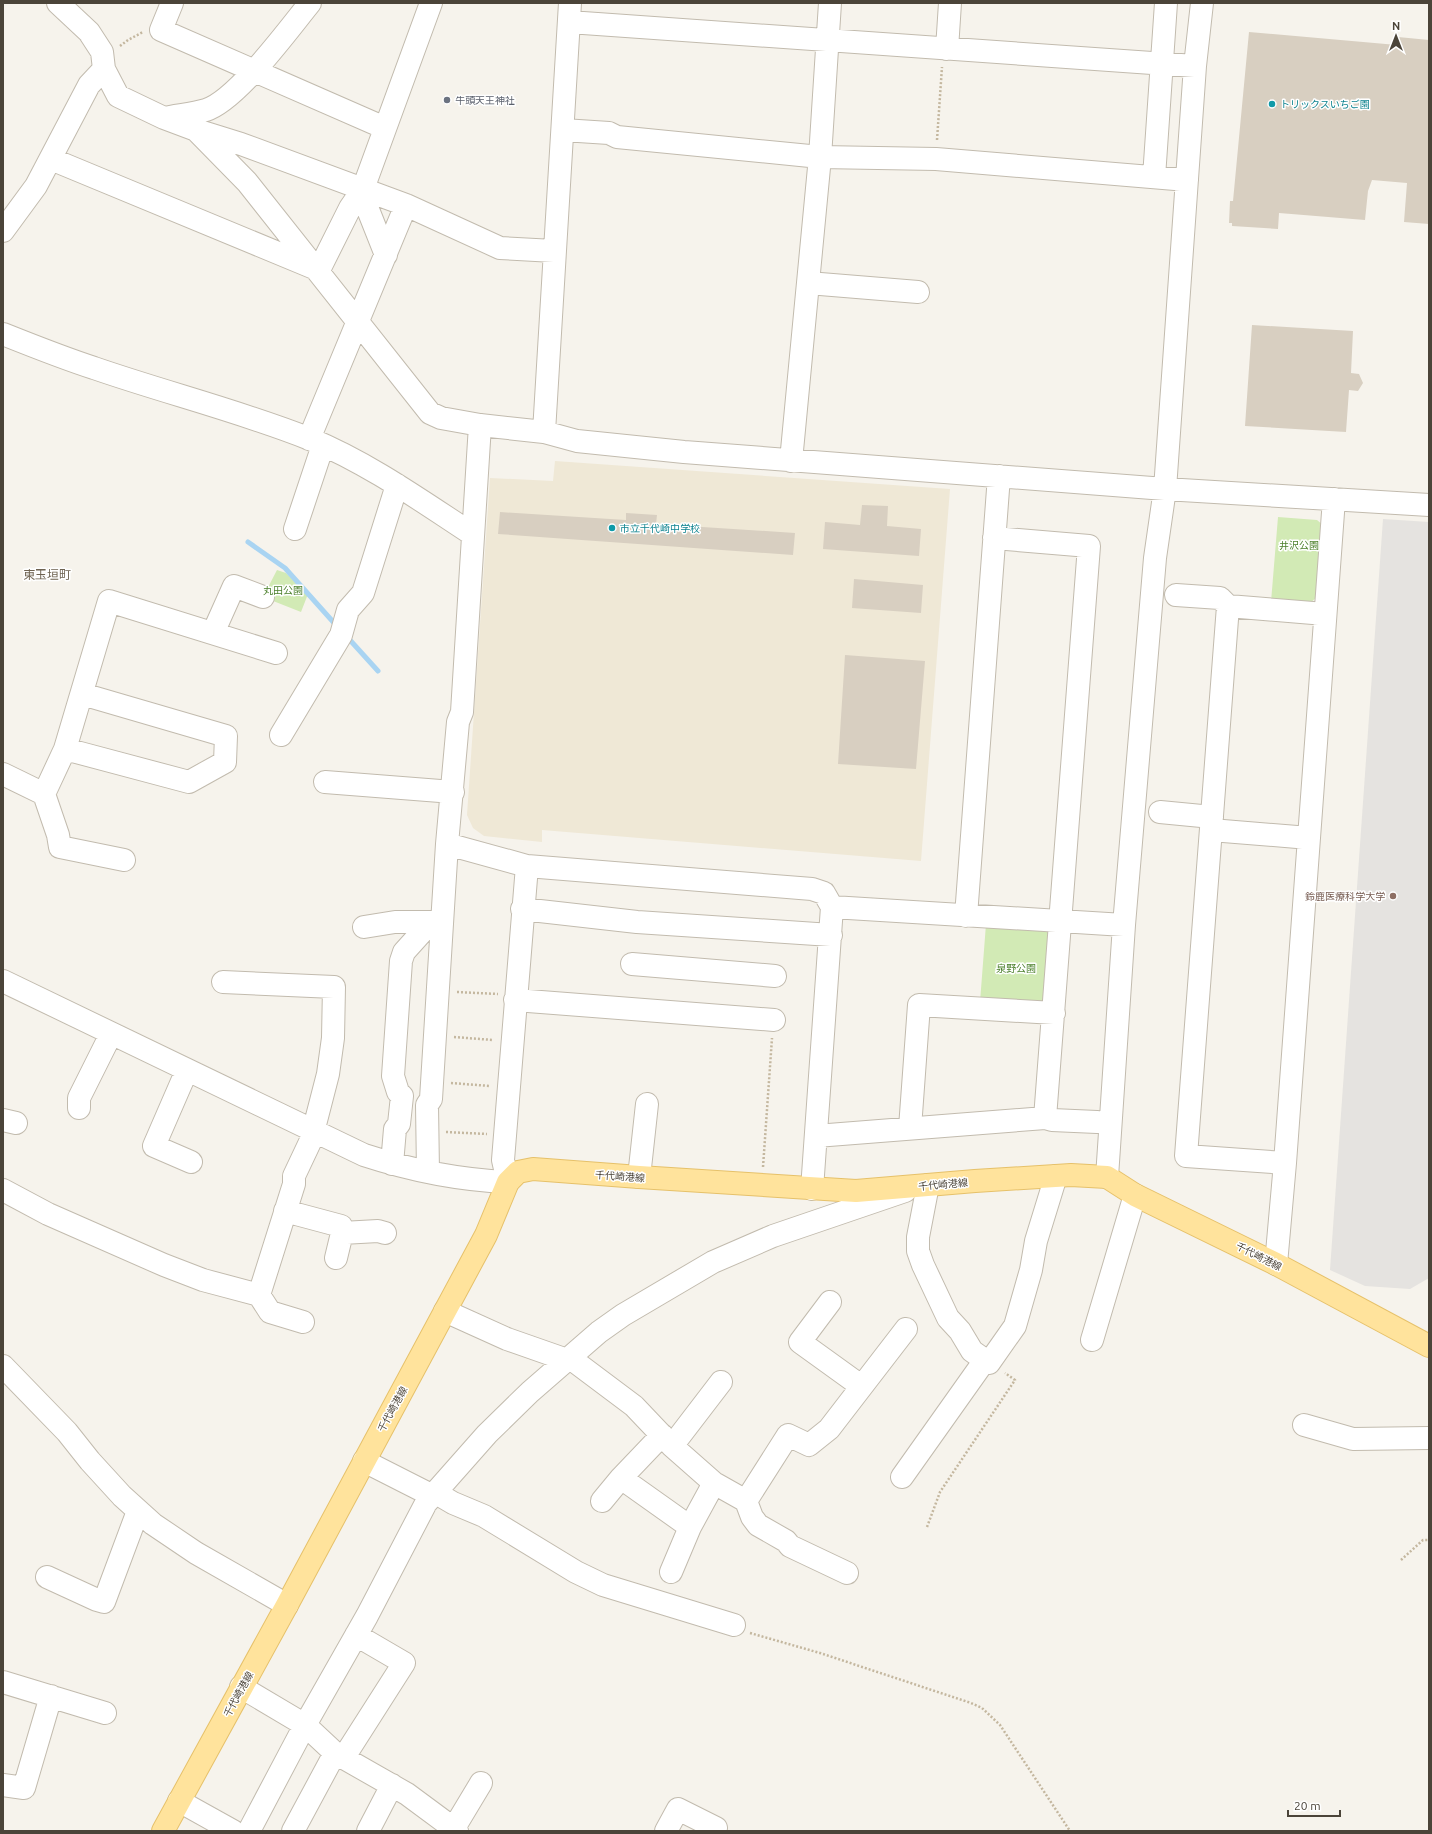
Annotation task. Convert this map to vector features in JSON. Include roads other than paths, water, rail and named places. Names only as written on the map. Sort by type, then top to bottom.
[{"type":"main road","name":"千代崎港線","points":[[163,1831],[486,1236],[508,1182],[518,1172],[533,1169],[856,1191],[924,1186],[975,1180],[1056,1176],[1107,1177],[1135,1195],[1276,1264],[1429,1346]]},
{"type":"street","points":[[58,3],[89,32],[102,52],[104,69],[118,96],[164,118],[241,144],[406,206],[500,248],[554,251]]},
{"type":"street","points":[[172,3],[161,30],[385,128]]},
{"type":"street","points":[[164,118],[207,110],[229,96],[255,70],[310,3]]},
{"type":"street","points":[[318,270],[362,190],[430,3]]},
{"type":"street","points":[[791,461],[820,157],[830,3]]},
{"type":"street","points":[[945,49],[950,3]]},
{"type":"street","points":[[1154,178],[1166,3]]},
{"type":"street","points":[[1107,1177],[1124,925],[1154,558],[1165,489],[1195,66],[1202,3]]},
{"type":"street","points":[[544,432],[554,251],[570,12],[827,40],[1195,66]]},
{"type":"street","points":[[3,231],[36,186],[89,85],[104,69]]},
{"type":"street","points":[[196,130],[247,182],[430,413],[441,418],[480,425],[544,432],[577,441],[791,461],[1165,489],[1429,505]]},
{"type":"street","points":[[563,130],[609,133],[617,137],[820,157],[936,159],[1187,180]]},
{"type":"street","points":[[51,159],[318,270]]},
{"type":"street","points":[[362,190],[386,255]]},
{"type":"street","points":[[295,529],[316,442],[357,322],[406,206]]},
{"type":"street","points":[[808,283],[918,292]]},
{"type":"street","points":[[3,334],[56,356],[201,401],[316,442],[361,464],[397,485],[472,534]]},
{"type":"street","points":[[428,1172],[427,1105],[432,1099],[439,991],[437,922],[444,890],[458,722],[462,712],[480,425]]},
{"type":"street","points":[[966,916],[999,476]]},
{"type":"street","points":[[281,735],[341,634],[348,610],[363,593],[397,485]]},
{"type":"street","points":[[1276,1264],[1285,1163],[1334,499]]},
{"type":"street","points":[[994,538],[1088,546],[1061,922],[1045,1118]]},
{"type":"street","points":[[213,633],[234,586],[263,597]]},
{"type":"street","points":[[1176,595],[1220,598],[1228,606],[1326,614]]},
{"type":"street","points":[[124,860],[60,847],[58,835],[44,794],[65,749],[109,601],[276,653]]},
{"type":"street","points":[[1228,606],[1186,1156],[1285,1163]]},
{"type":"street","points":[[65,749],[189,782],[225,762],[226,736],[82,694]]},
{"type":"street","points":[[3,774],[44,794]]},
{"type":"street","points":[[325,782],[453,792]]},
{"type":"street","points":[[1160,812],[1212,824],[1309,838]]},
{"type":"street","points":[[448,844],[527,866],[812,889],[824,892],[832,907],[831,935],[812,1189]]},
{"type":"street","points":[[3,981],[313,1131],[364,1154],[392,1164],[428,1172],[488,1181],[508,1182],[503,1160],[522,909],[527,866]]},
{"type":"street","points":[[832,907],[1124,925]]},
{"type":"street","points":[[522,909],[637,922],[831,935]]},
{"type":"street","points":[[364,927],[395,922],[437,922]]},
{"type":"street","points":[[392,1164],[395,1129],[399,1124],[402,1096],[398,1092],[393,1076],[401,961],[404,952],[437,922]]},
{"type":"street","points":[[632,964],[775,976]]},
{"type":"street","points":[[223,982],[334,987],[333,1038],[328,1074],[312,1140],[294,1176],[294,1184],[259,1295]]},
{"type":"street","points":[[515,997],[774,1020]]},
{"type":"street","points":[[910,1128],[919,1005],[1054,1013]]},
{"type":"street","points":[[80,1108],[80,1098],[111,1034]]},
{"type":"street","points":[[187,1070],[154,1146],[191,1162]]},
{"type":"street","points":[[639,1177],[647,1104]]},
{"type":"street","points":[[816,1136],[1045,1118],[1052,1120],[1098,1122]]},
{"type":"street","points":[[902,1477],[1014,1326],[1031,1270],[1036,1242],[1056,1176]]},
{"type":"street","points":[[249,1831],[426,1503],[487,1434],[599,1332],[623,1315],[713,1262],[773,1236],[924,1186],[918,1237],[918,1251],[920,1258],[948,1318],[960,1331],[972,1351],[987,1362]]},
{"type":"street","points":[[3,1190],[48,1214],[164,1265],[204,1280],[259,1295],[270,1312],[303,1322]]},
{"type":"street","points":[[1092,1340],[1135,1195]]},
{"type":"street","points":[[285,1211],[341,1226],[342,1233],[340,1247],[336,1258]]},
{"type":"street","points":[[342,1233],[378,1232],[385,1234]]},
{"type":"street","points":[[830,1302],[800,1342],[861,1386]]},
{"type":"street","points":[[445,1311],[507,1339],[569,1359],[634,1406],[667,1441],[714,1483],[746,1502],[752,1517],[758,1525],[786,1541],[790,1546],[847,1573]]},
{"type":"street","points":[[746,1502],[788,1435],[809,1444],[829,1429],[906,1329]]},
{"type":"street","points":[[3,1366],[67,1432],[90,1461],[122,1496],[153,1524],[196,1553],[287,1605]]},
{"type":"street","points":[[602,1501],[621,1478],[667,1441],[720,1382]]},
{"type":"street","points":[[1304,1425],[1353,1439],[1429,1438]]},
{"type":"street","points":[[364,1461],[484,1516],[603,1585],[734,1625]]},
{"type":"street","points":[[621,1478],[690,1527]]},
{"type":"street","points":[[672,1572],[690,1527],[714,1483]]},
{"type":"street","points":[[47,1577],[104,1602],[138,1511]]},
{"type":"street","points":[[293,1831],[340,1755],[404,1663],[356,1635]]},
{"type":"street","points":[[3,1682],[105,1713]]},
{"type":"street","points":[[241,1687],[305,1725],[340,1755],[407,1794],[455,1830],[481,1783]]},
{"type":"street","points":[[3,1785],[24,1788],[51,1696]]},
{"type":"street","points":[[368,1831],[392,1785]]},
{"type":"street","points":[[179,1801],[233,1831]]},
{"type":"street","points":[[666,1831],[678,1809],[716,1828]]},
{"type":"waterway","points":[[248,542],[285,568],[335,624]]},
{"type":"waterway","points":[[349,639],[378,671]]},
{"type":"place","name":"牛頭天王神社","points":[[447,100]]},
{"type":"place","name":"トリックスいちご園","points":[[1272,104]]},
{"type":"place","name":"市立千代崎中学校","points":[[612,528]]},
{"type":"place","name":"鈴鹿医療科学大学","points":[[1393,896]]},
{"type":"district","name":"東玉垣町","points":[[47,575]]},
{"type":"park label","name":"井沢公園","points":[[1299,545]]},
{"type":"park label","name":"丸田公園","points":[[283,590]]},
{"type":"park label","name":"泉野公園","points":[[1016,968]]}]
